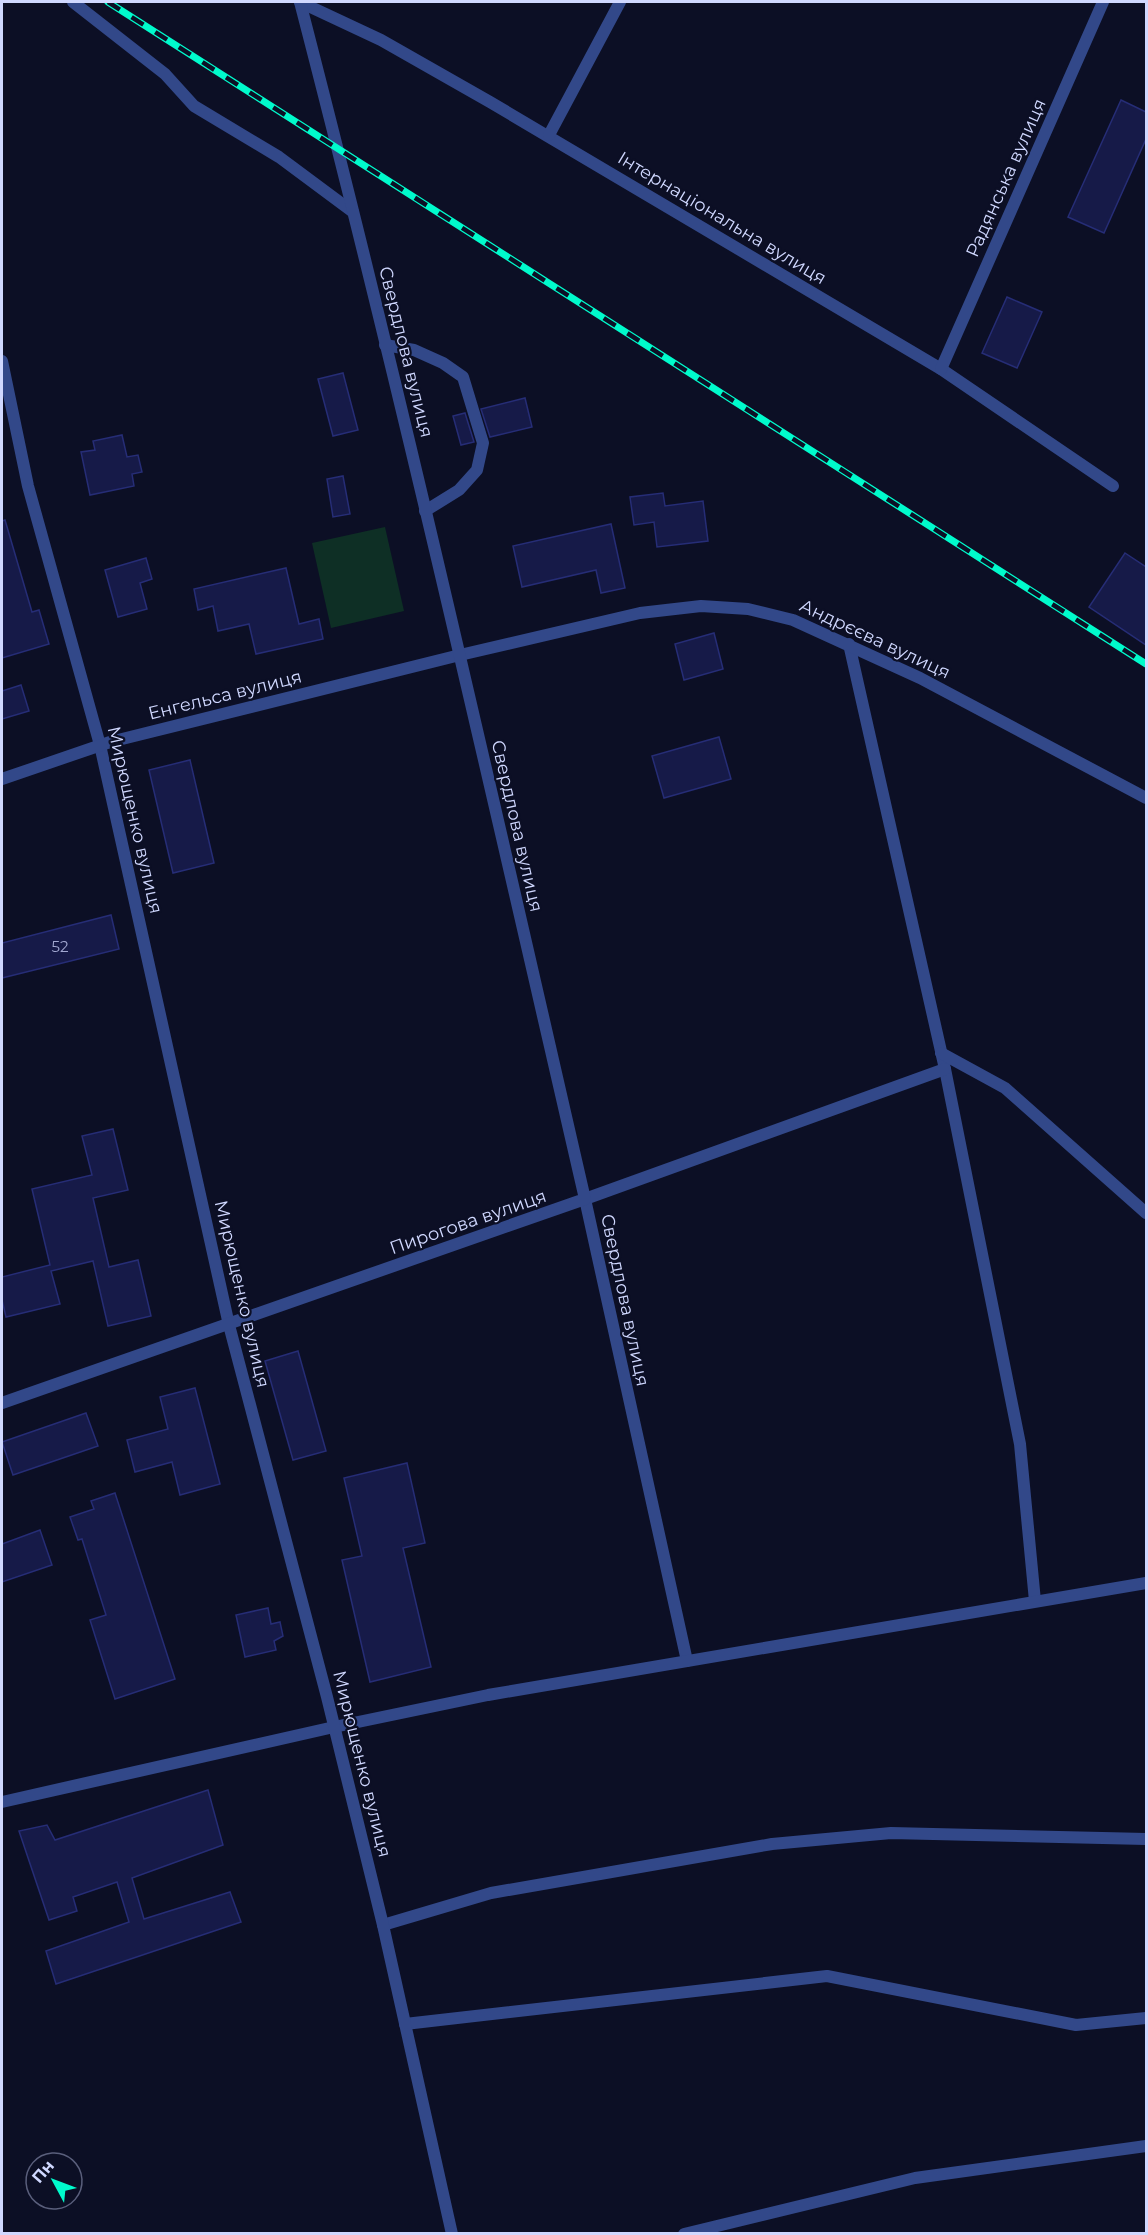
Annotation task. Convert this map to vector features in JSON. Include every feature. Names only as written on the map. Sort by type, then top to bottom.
[{"type":"street","points":[[73,2],[165,74],[194,106],[279,157],[353,212]]},
{"type":"street","name":"Свердлова вулиця","points":[[300,2],[460,655],[585,1200],[687,1661]]},
{"type":"street","name":"Інтернаціональна вулиця","points":[[300,2],[381,40],[549,135],[941,369],[1113,486]]},
{"type":"street","points":[[549,135],[620,2]]},
{"type":"street","name":"Радянська вулиця","points":[[941,369],[1103,2]]},
{"type":"street","points":[[385,345],[414,350],[443,363],[464,377],[483,443],[477,470],[459,490],[425,511]]},
{"type":"street","name":"Мирющенко вулиця","points":[[2,361],[28,486],[100,745],[228,1325],[334,1727],[383,1925],[452,2234]]},
{"type":"street","name":"Андрєєва вулиця","points":[[460,655],[639,614],[701,606],[748,609],[793,620],[849,644],[920,678],[1146,798]]},
{"type":"street","points":[[849,644],[945,1069],[1020,1444],[1035,1601]]},
{"type":"street","name":"Енгельса вулиця","points":[[2,779],[100,745],[460,655]]},
{"type":"street","points":[[941,1053],[1005,1088],[1146,1213]]},
{"type":"street","name":"Пирогова вулиця","points":[[2,1403],[585,1200],[945,1069]]},
{"type":"street","points":[[2,1802],[334,1727],[489,1695],[1146,1583]]},
{"type":"street","points":[[383,1925],[491,1893],[772,1844],[891,1833],[1146,1839]]},
{"type":"street","points":[[405,2024],[827,1977],[1076,2025],[1146,2018]]},
{"type":"street","points":[[684,2234],[915,2178],[1146,2146]]},
{"type":"green space","points":[[385,527],[404,611],[331,628],[312,543]]},
{"type":"building","points":[[1121,100],[1146,112],[1146,139],[1104,233],[1068,217]]},
{"type":"building","points":[[1007,297],[1042,312],[1017,368],[982,353]]},
{"type":"building","points":[[343,373],[358,430],[333,436],[318,379]]},
{"type":"building","points":[[525,398],[532,427],[490,437],[481,409]]},
{"type":"building","points":[[465,413],[474,442],[461,445],[453,416]]},
{"type":"building","points":[[122,435],[127,457],[138,455],[142,472],[132,474],[134,486],[90,495],[81,452],[95,450],[93,441]]},
{"type":"building","points":[[343,476],[350,514],[333,517],[327,479]]},
{"type":"building","points":[[663,493],[665,506],[703,501],[708,541],[657,547],[654,522],[634,525],[630,497]]},
{"type":"building","points":[[5,520],[32,612],[39,610],[49,644],[2,658],[2,521]]},
{"type":"building","points":[[611,524],[625,588],[601,593],[596,570],[522,587],[513,546]]},
{"type":"building","points":[[1125,553],[1146,567],[1146,645],[1089,607]]},
{"type":"building","points":[[146,558],[152,579],[140,583],[147,609],[118,617],[105,570]]},
{"type":"building","points":[[286,568],[299,624],[319,619],[323,639],[256,654],[249,624],[218,631],[213,606],[198,610],[194,589]]},
{"type":"building","points":[[714,633],[723,669],[684,680],[675,644]]},
{"type":"building","points":[[21,685],[29,711],[2,719],[2,691]]},
{"type":"building","points":[[719,737],[731,779],[664,798],[652,756]]},
{"type":"building","points":[[190,760],[214,863],[173,873],[149,770]]},
{"type":"building","points":[[111,915],[119,949],[2,978],[2,943]]},
{"type":"building","points":[[113,1129],[128,1190],[93,1198],[109,1267],[138,1260],[151,1316],[108,1326],[93,1261],[51,1271],[60,1304],[6,1317],[2,1300],[2,1277],[50,1265],[32,1189],[92,1175],[82,1136]]},
{"type":"building","points":[[298,1351],[326,1451],[293,1460],[265,1361]]},
{"type":"building","points":[[195,1388],[220,1484],[180,1495],[172,1462],[135,1472],[127,1440],[168,1429],[160,1397]]},
{"type":"building","points":[[86,1413],[98,1446],[13,1475],[2,1442]]},
{"type":"building","points":[[407,1463],[425,1543],[403,1548],[431,1667],[370,1682],[342,1560],[362,1556],[344,1478]]},
{"type":"building","points":[[115,1493],[175,1679],[115,1699],[90,1620],[106,1615],[82,1539],[78,1540],[70,1517],[94,1509],[91,1501]]},
{"type":"building","points":[[40,1530],[52,1565],[2,1582],[2,1544]]},
{"type":"building","points":[[268,1608],[271,1624],[280,1622],[283,1636],[274,1641],[276,1650],[245,1657],[236,1615]]},
{"type":"building","points":[[208,1790],[223,1845],[132,1878],[144,1919],[230,1892],[241,1922],[56,1984],[46,1951],[129,1922],[117,1882],[73,1897],[77,1911],[49,1920],[19,1831],[47,1825],[55,1840]]},
{"type":"railway","points":[[108,2],[1146,664]]}]
